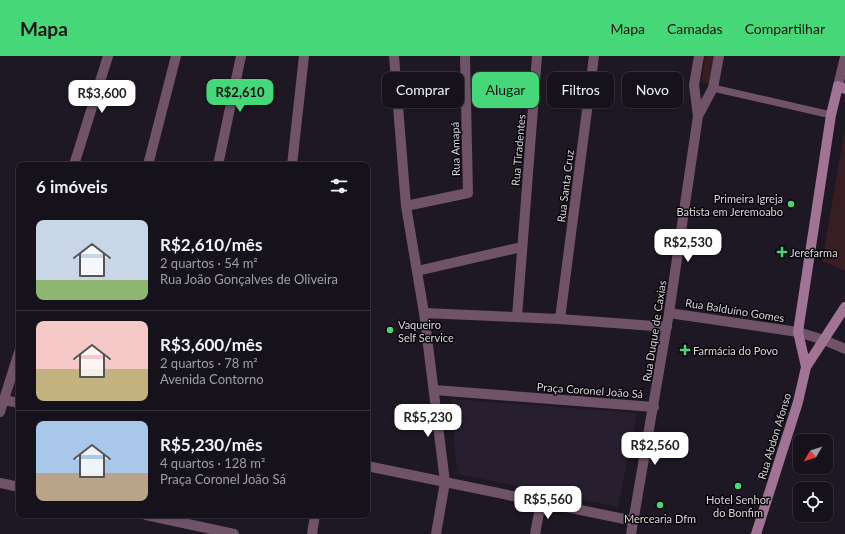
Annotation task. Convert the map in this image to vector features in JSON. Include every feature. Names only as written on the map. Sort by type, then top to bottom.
[{"type":"street","points":[[75,162],[108,56]]},
{"type":"street","points":[[149,162],[176,56]]},
{"type":"street","points":[[219,162],[241,56]]},
{"type":"street","points":[[292,162],[304,56]]},
{"type":"street","points":[[394,56],[406,206],[424,313],[445,482],[436,534]]},
{"type":"street","name":"Rua Amapá","points":[[406,206],[468,193],[465,56]]},
{"type":"street","name":"Rua Tiradentes","points":[[517,317],[537,56]]},
{"type":"street","name":"Rua Santa Cruz","points":[[560,319],[594,56]]},
{"type":"street","name":"Rua Duque de Caxias","points":[[654,407],[698,116],[694,85],[699,56]]},
{"type":"street","name":"Rua Duque de Caxias","points":[[698,116],[713,88],[719,56]]},
{"type":"street","points":[[806,367],[798,332],[831,115],[842,87],[845,57]]},
{"type":"street","points":[[417,271],[522,247]]},
{"type":"street","points":[[806,367],[845,307]]},
{"type":"street","name":"Rua Balduíno Gomes","points":[[669,312],[798,332],[824,340],[845,349]]},
{"type":"street","points":[[424,313],[560,319],[667,327]]},
{"type":"street","points":[[0,412],[16,362]]},
{"type":"street","name":"Rua Abdon Afonso","points":[[756,534],[798,402],[806,367]]},
{"type":"street","name":"Praça Coronel João Sá","points":[[434,390],[654,407],[634,521]]},
{"type":"street","points":[[4,400],[16,402]]},
{"type":"street","points":[[370,467],[634,521],[631,534]]},
{"type":"street","points":[[0,483],[16,486]]},
{"type":"street","points":[[535,534],[541,502]]},
{"type":"street","points":[[160,518],[234,534]]},
{"type":"street","points":[[312,534],[315,518]]},
{"type":"lane","points":[[713,88],[831,115]]},
{"type":"shaded area","points":[[705,56],[714,56],[709,84],[701,82]]},
{"type":"shaded area","points":[[845,129],[845,271],[822,261]]},
{"type":"shaded area","points":[[451,399],[637,413],[618,507],[457,474]]},
{"type":"place","name":"Primeira Igreja Batista em Jeremoabo","points":[[791,204]]},
{"type":"place","name":"Jerefarma","points":[[782,252]]},
{"type":"place","name":"Vaqueiro Self Service","points":[[390,330]]},
{"type":"place","name":"Farmácia do Povo","points":[[685,350]]},
{"type":"place","name":"Hotel Senhor do Bonfim","points":[[738,486]]},
{"type":"place","name":"Mercearia Dfm","points":[[660,505]]}]
